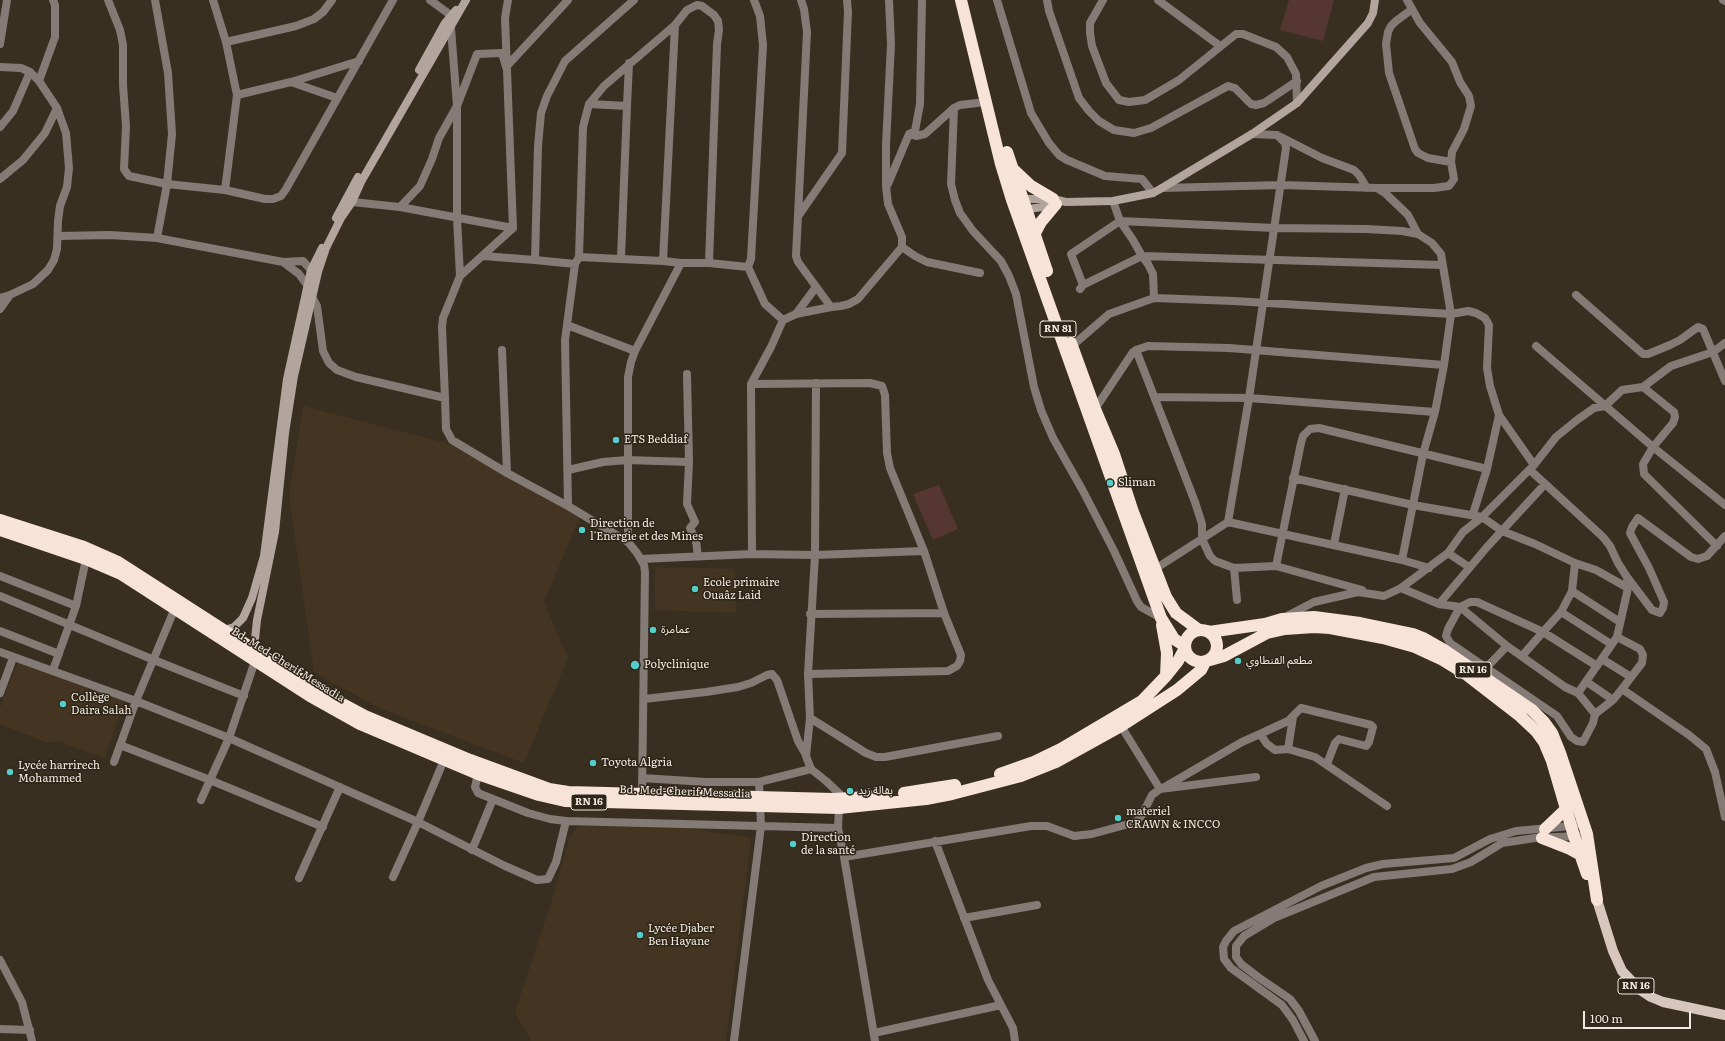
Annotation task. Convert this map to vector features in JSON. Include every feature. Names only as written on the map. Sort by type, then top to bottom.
[{"type":"highway","name":"RN 81","points":[[961,0],[986,102],[1019,205],[1161,618],[1174,639],[1185,647]]},
{"type":"highway","name":"RN 81","points":[[968,0],[1011,166],[1019,205],[1034,235],[1095,409],[1114,454],[1155,569],[1170,606],[1176,613],[1204,631]]},
{"type":"highway","points":[[1011,166],[1031,186],[1058,202],[1041,222],[1034,235]]},
{"type":"highway","name":"Bd. Med-Cherif Messadia","points":[[0,520],[84,547],[118,562],[224,630],[256,653],[310,696],[360,724],[478,774],[540,796],[565,801],[650,803],[842,803],[932,798],[1021,776],[1056,762],[1121,726],[1177,690],[1201,670],[1208,661]]},
{"type":"highway","name":"Bd. Med-Cherif Messadia","points":[[0,530],[86,559],[121,574],[175,608],[365,716],[411,737],[521,780],[549,789],[568,792],[642,794],[761,802]]},
{"type":"highway","points":[[1161,618],[1167,653],[1166,676]]},
{"type":"highway","name":"RN 16","points":[[1204,631],[1254,626],[1282,619],[1326,618],[1360,623],[1413,634],[1444,650],[1532,710],[1552,733],[1560,753],[1597,900]]},
{"type":"highway","name":"RN 16","points":[[1208,661],[1224,656],[1267,633],[1285,629],[1314,627],[1330,628],[1383,638],[1415,647],[1441,659],[1467,675],[1536,731],[1544,742],[1552,761],[1566,809],[1579,830],[1581,855],[1597,900]]},
{"type":"highway","points":[[1204,631],[1216,639],[1216,654],[1208,661],[1196,662],[1186,653],[1185,647],[1189,635],[1204,631]]},
{"type":"highway","name":"Bd. Med-Cherif Messadia","points":[[842,803],[952,786],[992,777],[1034,762],[1080,738],[1142,701],[1178,661],[1185,647]]},
{"type":"highway","points":[[1566,809],[1543,833],[1581,855]]},
{"type":"main road","name":"RN 16","points":[[1597,900],[1622,971],[1639,989],[1651,997],[1663,1002],[1725,1015]]},
{"type":"street","points":[[0,44],[7,0]]},
{"type":"street","points":[[39,81],[54,37],[55,5],[53,0]]},
{"type":"street","points":[[108,0],[120,30],[123,45],[123,85],[126,126],[124,169],[129,176],[167,184],[225,190],[265,199],[273,199],[281,196],[393,0]]},
{"type":"street","points":[[155,0],[168,73],[172,134],[167,184],[157,238]]},
{"type":"street","points":[[213,0],[226,42],[237,95],[225,190]]},
{"type":"street","points":[[226,42],[296,26],[323,12],[332,0]]},
{"type":"street","points":[[430,0],[452,16]]},
{"type":"street","points":[[201,800],[229,738],[244,696],[256,653],[257,620],[275,532],[285,433],[297,351],[315,271],[344,201],[399,107],[445,23],[452,16],[461,0]]},
{"type":"street","points":[[315,271],[361,182],[466,0]]},
{"type":"street","points":[[460,276],[512,228],[505,18],[508,0]]},
{"type":"street","points":[[506,67],[568,0]]},
{"type":"street","points":[[535,260],[539,133],[541,114],[547,96],[565,61],[634,0]]},
{"type":"street","points":[[754,0],[760,16],[763,45],[751,259],[748,267],[765,304],[783,320]]},
{"type":"street","points":[[801,0],[804,9],[807,32],[796,256],[798,262],[831,307]]},
{"type":"street","points":[[799,215],[842,153],[848,20],[847,0]]},
{"type":"street","points":[[752,554],[751,384],[771,347],[783,320],[796,314],[849,304],[858,299],[902,247],[902,237],[888,204],[886,186],[886,146],[891,44],[889,0]]},
{"type":"street","points":[[886,186],[909,134],[915,131],[920,104],[922,0]]},
{"type":"street","points":[[997,0],[1031,113],[1049,144],[1059,155],[1067,160],[1104,176],[1142,179],[1153,193]]},
{"type":"street","points":[[1047,0],[1049,11],[1079,98],[1089,111],[1100,121],[1114,130],[1134,133],[1151,128],[1228,86],[1235,88],[1251,104],[1256,105],[1264,103],[1297,81]]},
{"type":"street","points":[[1103,0],[1090,23],[1092,46],[1106,83],[1119,100],[1129,102],[1145,100],[1179,80],[1236,34],[1249,35],[1276,47],[1287,57],[1296,74],[1298,103]]},
{"type":"street","points":[[1158,0],[1220,46]]},
{"type":"street","points":[[1019,205],[1058,202],[1113,201],[1153,193],[1162,188],[1252,134],[1298,103],[1368,23],[1373,13],[1375,0]]},
{"type":"street","points":[[1162,188],[1282,185],[1367,188],[1434,188],[1449,186],[1454,179],[1451,162],[1452,152],[1464,129],[1470,111],[1471,102],[1460,82],[1452,62],[1420,23],[1411,10],[1407,0]]},
{"type":"street","points":[[568,506],[565,340],[577,260],[584,127],[589,104],[604,86],[675,25],[687,10],[697,6],[714,15],[718,21],[719,30],[709,263]]},
{"type":"street","points":[[1411,10],[1391,26],[1388,32],[1386,44],[1389,72],[1414,149],[1418,153],[1428,158],[1451,162]]},
{"type":"street","points":[[663,261],[675,25]]},
{"type":"street","points":[[451,28],[457,106],[457,218],[460,276],[447,308],[442,327],[446,429],[452,440],[628,542],[641,559],[645,572],[642,794]]},
{"type":"street","points":[[400,207],[420,186],[432,159],[439,138],[457,106],[477,54],[502,53],[506,67]]},
{"type":"street","points":[[237,95],[291,82],[359,61]]},
{"type":"street","points":[[621,258],[629,63]]},
{"type":"street","points":[[0,66],[21,68],[30,72],[39,81],[57,108],[66,134],[69,168],[59,213],[55,255],[48,270],[33,284],[0,298]]},
{"type":"street","points":[[0,127],[13,111],[30,72]]},
{"type":"street","points":[[291,82],[337,98]]},
{"type":"street","points":[[909,134],[921,136],[925,134],[954,108],[960,105],[986,102]]},
{"type":"street","points":[[589,104],[627,106]]},
{"type":"street","points":[[0,179],[23,160],[45,134],[57,108]]},
{"type":"street","points":[[954,108],[951,184],[960,213],[973,231],[1001,261],[1009,276],[1016,294],[1034,387],[1041,410],[1053,438],[1083,491],[1114,551],[1136,601],[1141,607],[1161,618]]},
{"type":"street","points":[[1252,134],[1277,135],[1322,158],[1354,170],[1367,188]]},
{"type":"street","points":[[1228,522],[1282,185],[1286,148],[1285,143],[1277,135]]},
{"type":"street","points":[[1377,188],[1385,193],[1408,215],[1418,234],[1438,249],[1441,254],[1451,314],[1444,364],[1423,454],[1402,560]]},
{"type":"street","points":[[1113,201],[1120,221],[1148,264],[1152,274],[1154,298]]},
{"type":"street","points":[[352,202],[400,207],[512,228]]},
{"type":"street","points":[[1418,234],[1402,231],[1366,229],[1275,228],[1120,221],[1071,254],[1081,287],[1142,256],[1442,265]]},
{"type":"street","points":[[58,236],[110,235],[157,238],[283,262],[303,261],[315,271]]},
{"type":"street","points":[[902,247],[927,262],[980,273]]},
{"type":"street","points":[[483,256],[535,260],[621,258],[681,263],[709,263],[748,267]]},
{"type":"street","points":[[224,630],[234,627],[243,618],[252,598],[264,556],[287,379],[297,351],[312,297],[311,287],[299,274],[283,262]]},
{"type":"street","points":[[628,542],[628,377],[635,351],[681,263]]},
{"type":"street","points":[[796,314],[816,286]]},
{"type":"street","points":[[0,309],[10,295]]},
{"type":"street","points":[[1576,295],[1643,354],[1648,354],[1670,345],[1680,340],[1698,327],[1703,329],[1725,381]]},
{"type":"street","points":[[312,297],[317,306],[323,351],[330,364],[337,370],[356,377],[445,398]]},
{"type":"street","points":[[1072,346],[1109,314],[1154,298],[1234,301],[1263,304],[1451,314],[1468,311],[1481,315],[1488,322],[1489,338],[1487,368],[1490,386],[1499,415],[1532,468],[1546,484],[1603,537],[1610,546],[1627,577],[1652,610],[1660,613],[1664,602],[1649,568],[1630,533],[1638,518],[1691,557],[1698,559],[1707,556],[1725,536]]},
{"type":"street","points":[[567,325],[635,351]]},
{"type":"street","points":[[1277,632],[1282,619],[1314,602],[1358,592],[1384,596],[1402,588],[1448,553],[1463,532],[1482,517],[1532,468],[1556,437],[1594,408],[1605,406],[1622,390],[1643,387],[1671,366],[1713,352],[1725,343]]},
{"type":"street","points":[[1095,409],[1136,350],[1148,346],[1256,350],[1444,364]]},
{"type":"street","points":[[1536,346],[1653,447],[1725,505]]},
{"type":"street","points":[[502,350],[507,473]]},
{"type":"street","points":[[1136,350],[1156,398],[1195,502],[1202,524],[1202,539],[1210,556],[1215,561],[1234,568],[1276,566],[1384,596]]},
{"type":"street","points":[[687,374],[689,462],[687,504],[695,522],[690,528],[696,540],[698,556]]},
{"type":"street","points":[[806,756],[810,718],[808,674],[810,614],[815,555],[816,383]]},
{"type":"street","points":[[751,384],[870,383],[879,384],[882,386],[885,395],[890,468],[924,551],[944,613],[961,655],[960,661],[953,670],[948,671],[808,674]]},
{"type":"street","points":[[1643,387],[1674,412],[1675,417],[1673,423],[1653,447],[1643,464],[1644,474],[1717,546]]},
{"type":"street","points":[[1156,398],[1249,398],[1434,412]]},
{"type":"street","points":[[1473,514],[1487,469],[1499,415]]},
{"type":"street","points":[[1276,566],[1281,533],[1303,436],[1310,429],[1320,428],[1487,469]]},
{"type":"street","points":[[568,470],[603,462],[627,460],[689,462]]},
{"type":"street","points":[[1293,478],[1413,505],[1473,514],[1482,517],[1502,531],[1535,544],[1575,563],[1596,570],[1628,588]]},
{"type":"street","points":[[1439,604],[1469,567],[1546,484]]},
{"type":"street","points":[[1334,544],[1345,490]]},
{"type":"street","points":[[1155,569],[1228,522],[1334,544],[1429,568]]},
{"type":"street","points":[[641,559],[752,554],[815,555],[924,551]]},
{"type":"street","points":[[1448,553],[1469,567]]},
{"type":"street","points":[[53,670],[76,606],[86,559]]},
{"type":"street","points":[[1522,656],[1560,612],[1572,592],[1575,563]]},
{"type":"street","points":[[1234,568],[1237,600]]},
{"type":"street","points":[[0,576],[76,606]]},
{"type":"street","points":[[1578,693],[1617,637],[1628,588],[1627,577]]},
{"type":"street","points":[[1402,588],[1439,604],[1460,607],[1507,646],[1565,687],[1578,693],[1595,714]]},
{"type":"street","points":[[1572,592],[1620,622]]},
{"type":"street","points":[[0,596],[70,626],[244,696]]},
{"type":"street","points":[[1617,637],[1640,649],[1643,655],[1642,663],[1613,700],[1595,714],[1593,723],[1583,742],[1577,741],[1571,737],[1557,716],[1520,689],[1450,643],[1446,636],[1448,629],[1460,607],[1470,602],[1477,602],[1543,632],[1600,663],[1631,676]]},
{"type":"street","points":[[114,762],[136,701],[175,608]]},
{"type":"street","points":[[1560,612],[1611,644]]},
{"type":"street","points":[[810,614],[944,613]]},
{"type":"street","points":[[0,631],[59,654]]},
{"type":"street","points":[[1486,668],[1507,646]]},
{"type":"street","points":[[0,652],[13,658],[53,670],[136,701],[229,738],[418,822],[472,850],[537,880],[548,879],[556,862],[566,821]]},
{"type":"street","points":[[0,693],[2,678],[13,658]]},
{"type":"street","points":[[644,699],[738,687],[772,674],[777,680],[798,741],[811,769],[826,781],[842,803],[838,828],[875,1037],[1001,1005]]},
{"type":"street","points":[[1587,682],[1613,700]]},
{"type":"street","points":[[1622,689],[1689,735],[1706,749],[1715,772],[1725,818]]},
{"type":"street","points":[[844,857],[1031,826],[1046,826],[1074,836],[1092,834],[1136,822],[1152,795],[1242,742],[1293,717],[1301,708],[1371,725],[1373,727],[1369,742],[1366,746],[1339,739],[1335,743],[1327,764]]},
{"type":"street","points":[[1288,749],[1293,717]]},
{"type":"street","points":[[810,718],[866,753],[876,757],[885,757],[998,736]]},
{"type":"street","points":[[1121,726],[1161,789]]},
{"type":"street","points":[[1260,734],[1267,744],[1275,750],[1288,749],[1315,757],[1387,806]]},
{"type":"street","points":[[120,745],[210,780],[323,827]]},
{"type":"street","points":[[393,877],[444,760]]},
{"type":"street","points":[[642,778],[706,782],[760,782],[811,769]]},
{"type":"street","points":[[478,774],[475,783],[476,791],[528,813],[550,819],[566,821],[838,828]]},
{"type":"street","points":[[1161,789],[1175,789],[1256,777]]},
{"type":"street","points":[[734,1041],[761,826],[760,782]]},
{"type":"street","points":[[299,878],[340,787]]},
{"type":"street","points":[[472,850],[493,799]]},
{"type":"street","points":[[1304,1041],[1293,1020],[1282,1005],[1231,968],[1224,959],[1223,947],[1234,931],[1321,886],[1366,868],[1383,864],[1454,858],[1500,835],[1516,831],[1543,833],[1579,830]]},
{"type":"street","points":[[1315,1041],[1299,1011],[1290,999],[1241,964],[1236,957],[1236,946],[1244,936],[1274,918],[1374,876],[1452,869],[1471,862],[1502,844],[1543,833]]},
{"type":"street","points":[[936,841],[988,980],[1013,1028],[1015,1041]]},
{"type":"street","points":[[964,918],[1037,905]]},
{"type":"street","points":[[0,960],[22,1002],[32,1041]]},
{"type":"street","points":[[0,1029],[30,1030]]},
{"type":"shaded area","points":[[1289,0],[1334,0],[1323,41],[1280,30]]},
{"type":"shaded area","points":[[303,406],[450,444],[580,516],[544,602],[568,658],[524,763],[379,708],[314,672],[289,496]]},
{"type":"shaded area","points":[[939,485],[958,529],[933,540],[913,494]]},
{"type":"shaded area","name":"Ecole primaire Ouaâz Laid","points":[[655,567],[734,569],[736,613],[655,610]]},
{"type":"shaded area","name":"Collège Daira Salah","points":[[20,656],[126,699],[104,758],[58,741],[48,743],[0,724],[0,708]]},
{"type":"shaded area","name":"Lycée Djaber Ben Hayane","points":[[579,823],[655,823],[751,838],[726,1041],[531,1041],[515,1012],[552,900],[569,839]]},
{"type":"place","name":"ETS Beddiaf","points":[[616,440]]},
{"type":"place","name":"Sliman","points":[[1110,483]]},
{"type":"place","name":"Direction de l'Energie et des Mines","points":[[582,530]]},
{"type":"place","name":"Ecole primaire Ouaâz Laid","points":[[695,589]]},
{"type":"place","name":"عمامرة","points":[[653,630]]},
{"type":"place","name":"مطعم القنطاوي","points":[[1238,661]]},
{"type":"place","name":"Polyclinique","points":[[635,665]]},
{"type":"place","name":"Collège Daira Salah","points":[[63,704]]},
{"type":"place","name":"Toyota Algria","points":[[593,763]]},
{"type":"place","name":"Lycée harrirech Mohammed","points":[[10,772]]},
{"type":"place","name":"بقالة زيد","points":[[850,791]]},
{"type":"place","name":"materiel CRAWN & INCCO","points":[[1118,818]]},
{"type":"place","name":"Direction de la santé","points":[[793,844]]},
{"type":"place","name":"Lycée Djaber Ben Hayane","points":[[640,935]]}]
